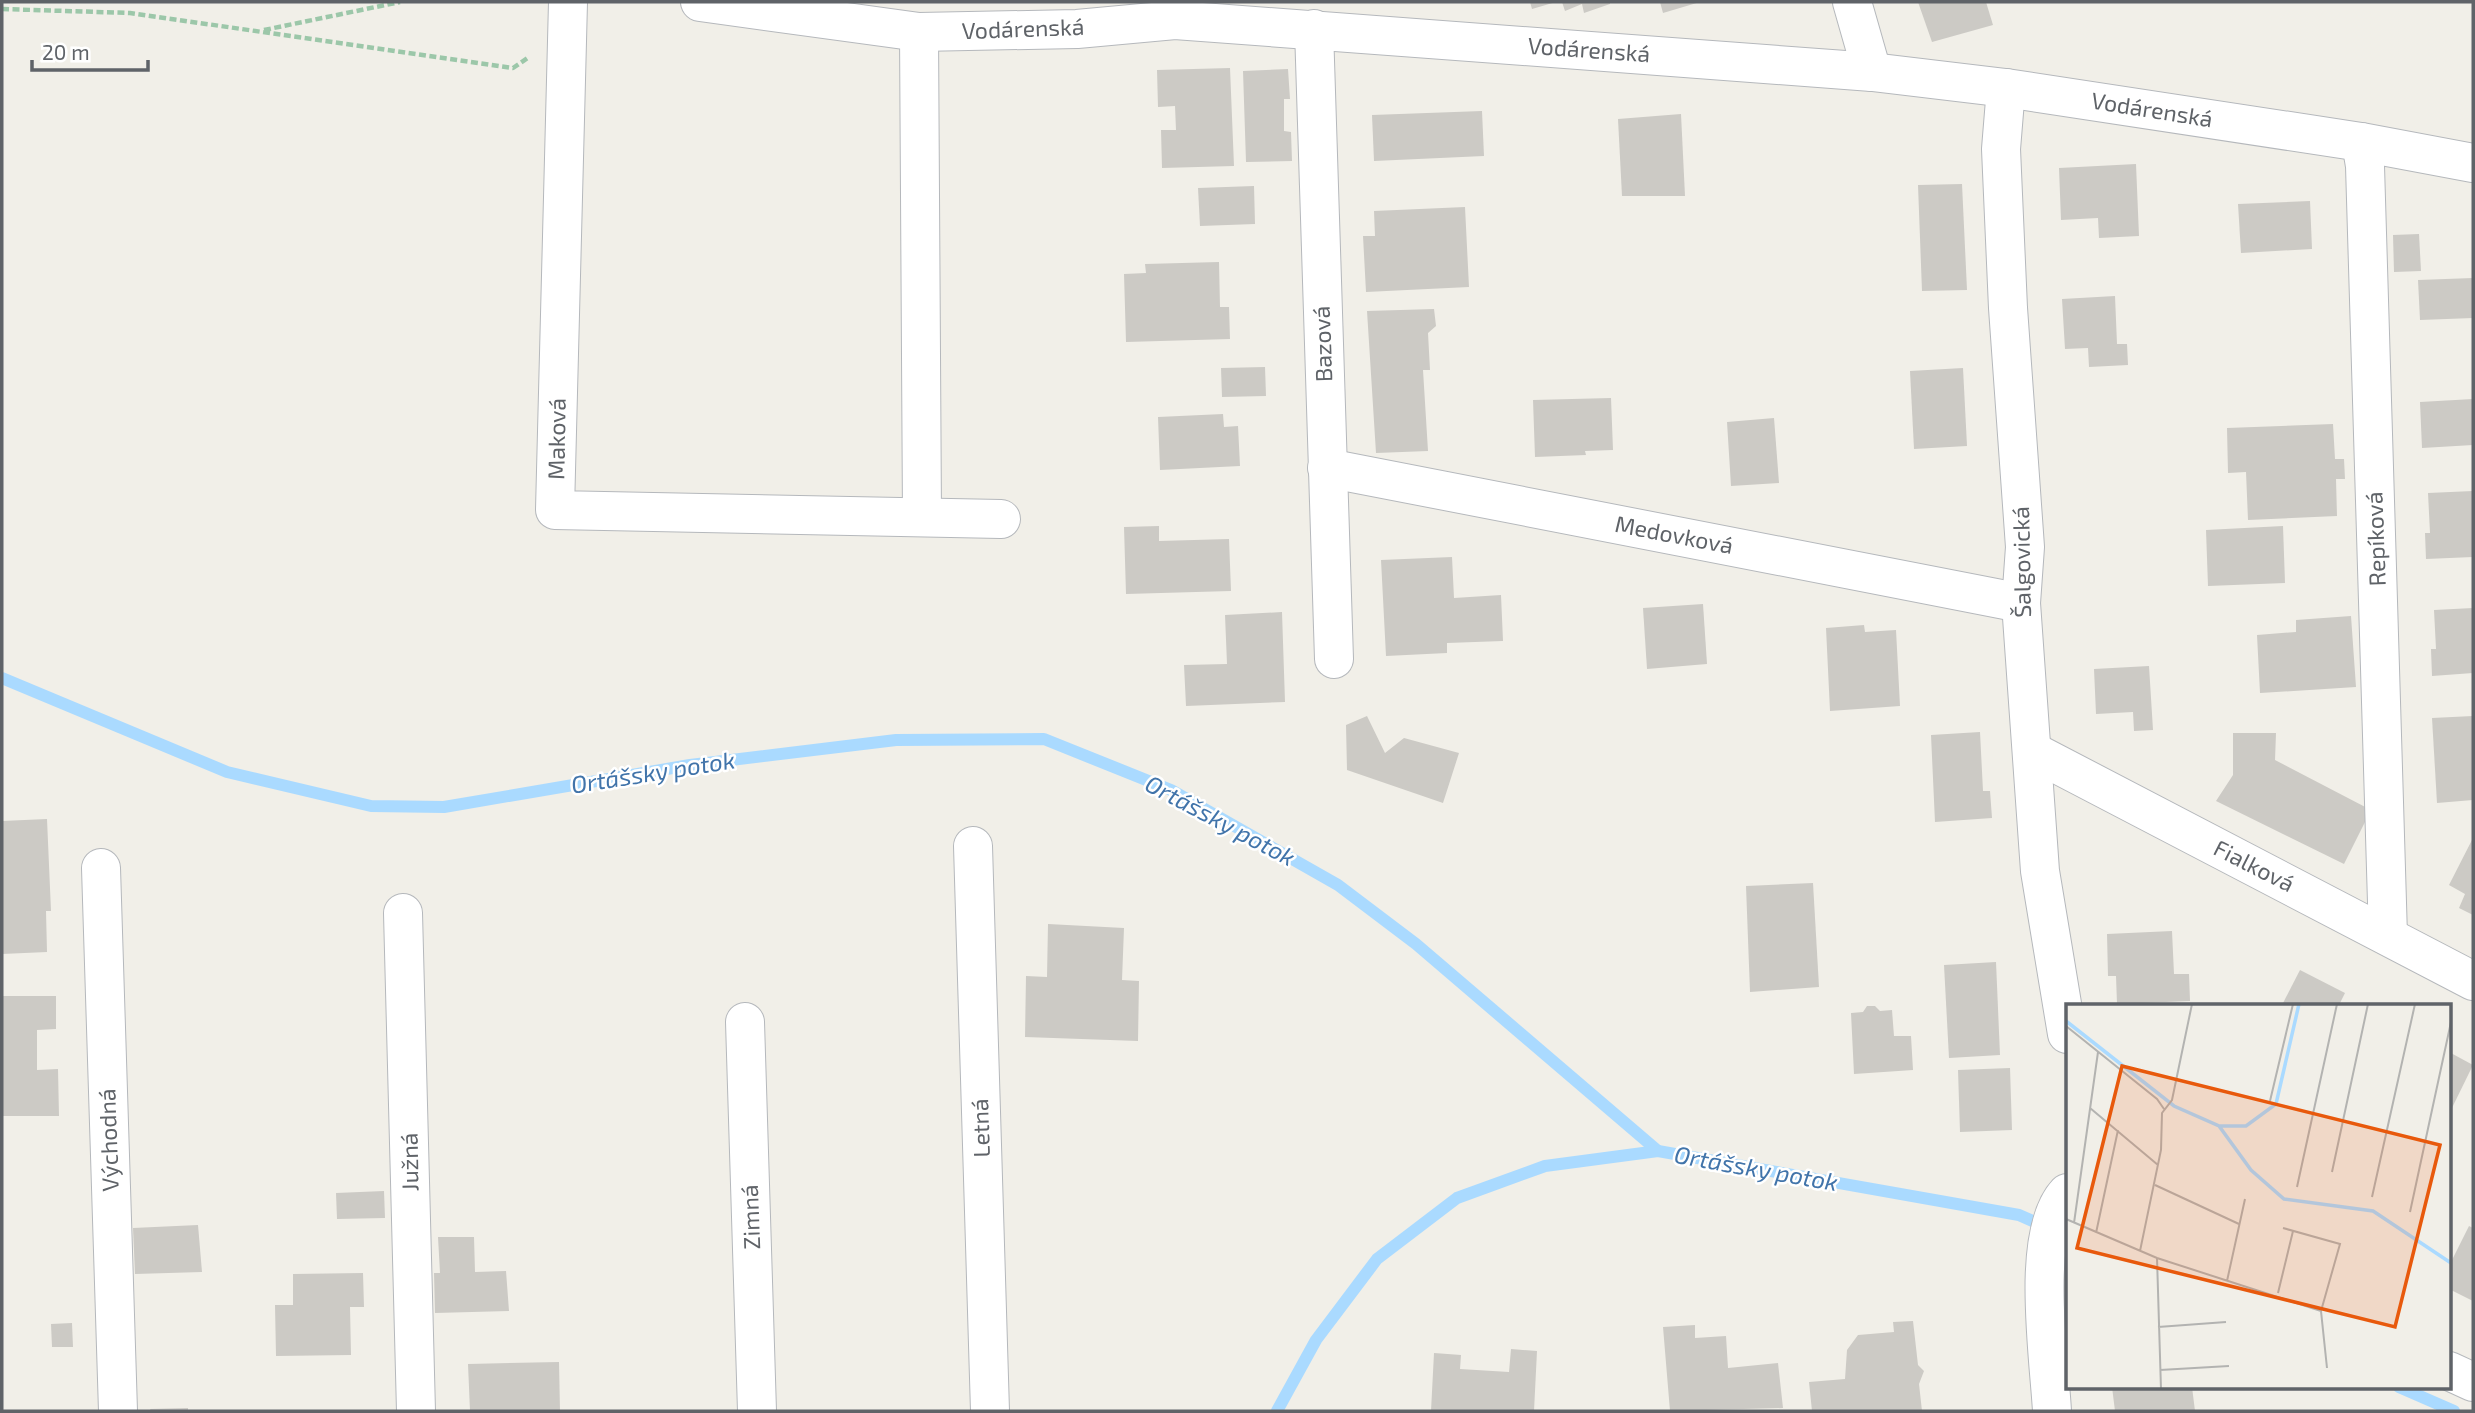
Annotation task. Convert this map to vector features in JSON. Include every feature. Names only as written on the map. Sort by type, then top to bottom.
[{"type":"street","name":"Maková","points":[[568,2],[555,510],[1001,519]]},
{"type":"street","name":"Vodárenská","points":[[700,2],[919,32],[1077,29],[1175,20],[1872,72],[2006,88],[2361,142],[2473,163]]},
{"type":"street","points":[[1853,2],[1872,72]]},
{"type":"street","name":"Bazová","points":[[1314,29],[1334,659]]},
{"type":"street","points":[[919,32],[922,517]]},
{"type":"street","name":"Šalgovická","points":[[2006,88],[2001,149],[2008,308],[2025,547],[2021,603],[2034,752],[2040,872],[2066,1028]]},
{"type":"street","name":"Repíková","points":[[2361,142],[2365,166],[2388,936]]},
{"type":"street","name":"Medovková","points":[[1327,468],[2021,603]]},
{"type":"street","name":"Fialková","points":[[2034,752],[2473,981]]},
{"type":"street","name":"Letná","points":[[972,846],[989,1411]]},
{"type":"street","name":"Východná","points":[[101,868],[118,1411]]},
{"type":"street","name":"Južná","points":[[403,913],[416,1411]]},
{"type":"street","name":"Zimná","points":[[745,1022],[757,1411]]},
{"type":"street","points":[[2052,1411],[2044,1255],[2062,1199]]},
{"type":"street","points":[[2450,1371],[2473,1382]]},
{"type":"path","points":[[260,31],[400,2]]},
{"type":"path","points":[[2,9],[130,13],[513,68],[536,52]]},
{"type":"building","points":[[1530,2],[1556,2],[1532,9]]},
{"type":"building","points":[[1562,2],[1610,4],[1584,13],[1582,4],[1565,11]]},
{"type":"building","points":[[1660,2],[1700,2],[1663,13]]},
{"type":"building","points":[[1918,2],[1986,2],[1993,25],[1932,42]]},
{"type":"building","points":[[1230,68],[1234,166],[1162,168],[1161,130],[1176,130],[1175,106],[1158,107],[1157,70]]},
{"type":"building","points":[[1288,69],[1290,99],[1284,99],[1284,131],[1291,132],[1292,161],[1246,162],[1243,71]]},
{"type":"building","points":[[1482,111],[1484,156],[1374,161],[1372,115]]},
{"type":"building","points":[[1681,114],[1685,196],[1622,196],[1618,119]]},
{"type":"building","points":[[2136,164],[2139,236],[2099,238],[2098,218],[2061,220],[2059,168]]},
{"type":"building","points":[[1962,184],[1967,290],[1922,291],[1918,185]]},
{"type":"building","points":[[1254,186],[1255,224],[1200,226],[1198,188]]},
{"type":"building","points":[[2310,201],[2312,249],[2241,253],[2238,204]]},
{"type":"building","points":[[1465,207],[1469,287],[1366,292],[1363,236],[1375,236],[1374,211]]},
{"type":"building","points":[[2419,234],[2421,271],[2394,272],[2393,235]]},
{"type":"building","points":[[1219,262],[1220,307],[1229,307],[1230,339],[1126,342],[1124,274],[1146,273],[1145,264]]},
{"type":"building","points":[[2473,278],[2473,318],[2420,320],[2418,280]]},
{"type":"building","points":[[2115,296],[2117,344],[2127,344],[2128,365],[2089,367],[2088,348],[2065,349],[2062,299]]},
{"type":"building","points":[[1434,309],[1436,326],[1428,333],[1430,370],[1423,370],[1428,451],[1376,453],[1367,311]]},
{"type":"building","points":[[1265,367],[1266,396],[1222,397],[1221,368]]},
{"type":"building","points":[[1963,368],[1967,446],[1914,449],[1910,371]]},
{"type":"building","points":[[1611,398],[1613,450],[1585,451],[1586,455],[1535,457],[1533,400]]},
{"type":"building","points":[[2473,399],[2473,445],[2422,448],[2420,402]]},
{"type":"building","points":[[1223,414],[1224,427],[1238,426],[1240,466],[1160,470],[1158,417]]},
{"type":"building","points":[[1774,418],[1779,483],[1731,486],[1727,422]]},
{"type":"building","points":[[2333,424],[2335,459],[2344,459],[2345,479],[2336,479],[2337,516],[2248,520],[2246,472],[2228,473],[2227,428]]},
{"type":"building","points":[[2473,491],[2473,557],[2426,559],[2425,533],[2430,533],[2428,493]]},
{"type":"building","points":[[1159,526],[1159,541],[1229,539],[1231,591],[1126,594],[1124,527]]},
{"type":"building","points":[[2283,526],[2285,583],[2208,586],[2206,530]]},
{"type":"building","points":[[1452,557],[1454,598],[1501,595],[1503,641],[1447,643],[1447,653],[1386,656],[1381,560]]},
{"type":"building","points":[[1703,604],[1707,664],[1647,669],[1643,608]]},
{"type":"building","points":[[2473,608],[2473,673],[2432,676],[2431,649],[2436,649],[2434,610]]},
{"type":"building","points":[[1282,612],[1285,702],[1186,706],[1184,665],[1227,664],[1225,615]]},
{"type":"building","points":[[2351,616],[2356,687],[2260,693],[2257,635],[2296,632],[2296,620]]},
{"type":"building","points":[[1864,625],[1865,632],[1896,630],[1900,706],[1830,711],[1826,628]]},
{"type":"building","points":[[2149,666],[2153,730],[2134,731],[2133,712],[2096,714],[2094,669]]},
{"type":"building","points":[[1367,716],[1385,753],[1404,738],[1459,753],[1443,803],[1347,770],[1346,725]]},
{"type":"building","points":[[2473,716],[2473,800],[2437,803],[2432,718]]},
{"type":"building","points":[[1980,732],[1983,791],[1990,791],[1992,818],[1935,822],[1931,735]]},
{"type":"building","points":[[2233,733],[2276,733],[2275,760],[2371,810],[2344,864],[2216,801],[2233,775]]},
{"type":"building","points":[[47,819],[51,911],[46,911],[47,952],[2,954],[2,821]]},
{"type":"building","points":[[2473,838],[2473,915],[2459,908],[2465,894],[2449,885]]},
{"type":"building","points":[[1813,883],[1819,987],[1750,992],[1746,886]]},
{"type":"building","points":[[1048,924],[1124,928],[1122,980],[1139,981],[1138,1041],[1025,1037],[1026,976],[1047,977]]},
{"type":"building","points":[[2172,931],[2174,974],[2189,974],[2190,1001],[2117,1004],[2116,976],[2108,976],[2107,934]]},
{"type":"building","points":[[1996,962],[2000,1055],[1949,1058],[1944,965]]},
{"type":"building","points":[[2300,970],[2345,993],[2340,1004],[2283,1004]]},
{"type":"building","points":[[2,996],[56,996],[56,1029],[37,1030],[37,1070],[58,1069],[59,1116],[2,1116]]},
{"type":"building","points":[[1867,1006],[1875,1006],[1880,1011],[1892,1010],[1894,1036],[1911,1036],[1913,1070],[1854,1074],[1851,1013],[1863,1012]]},
{"type":"building","points":[[2450,1053],[2473,1065],[2450,1112]]},
{"type":"building","points":[[2010,1068],[2012,1130],[1960,1132],[1958,1070]]},
{"type":"building","points":[[384,1191],[385,1218],[337,1219],[336,1193]]},
{"type":"building","points":[[198,1225],[202,1272],[135,1274],[133,1228]]},
{"type":"building","points":[[2469,1226],[2473,1228],[2473,1301],[2450,1290],[2450,1264]]},
{"type":"building","points":[[438,1237],[474,1237],[475,1272],[506,1271],[509,1311],[435,1313],[434,1273],[440,1273]]},
{"type":"building","points":[[363,1273],[364,1307],[350,1307],[351,1355],[276,1356],[275,1305],[293,1305],[293,1274]]},
{"type":"building","points":[[1913,1321],[1918,1365],[1924,1371],[1919,1384],[1922,1411],[1812,1411],[1809,1382],[1845,1379],[1847,1350],[1858,1335],[1894,1332],[1893,1322]]},
{"type":"building","points":[[72,1323],[73,1347],[52,1347],[51,1324]]},
{"type":"building","points":[[1695,1325],[1695,1338],[1726,1336],[1728,1368],[1778,1363],[1783,1408],[1670,1411],[1663,1327]]},
{"type":"building","points":[[1511,1349],[1537,1351],[1534,1411],[1431,1411],[1434,1353],[1461,1355],[1460,1369],[1509,1372]]},
{"type":"building","points":[[559,1362],[560,1411],[470,1411],[468,1364]]},
{"type":"building","points":[[2112,1388],[2192,1388],[2195,1411],[2115,1411]]},
{"type":"building","points":[[188,1408],[188,1411],[150,1409]]},
{"type":"waterway","name":"Ortášsky potok","points":[[2,678],[227,772],[371,806],[444,807],[690,765],[896,740],[1044,739],[1171,790],[1338,885],[1416,944],[1658,1151],[2019,1215],[2046,1227]]},
{"type":"waterway","points":[[1277,1411],[1316,1340],[1377,1259],[1457,1198],[1545,1166],[1658,1151]]},
{"type":"waterway","name":"Ortášsky potok","points":[[2401,1388],[2454,1411]]}]
